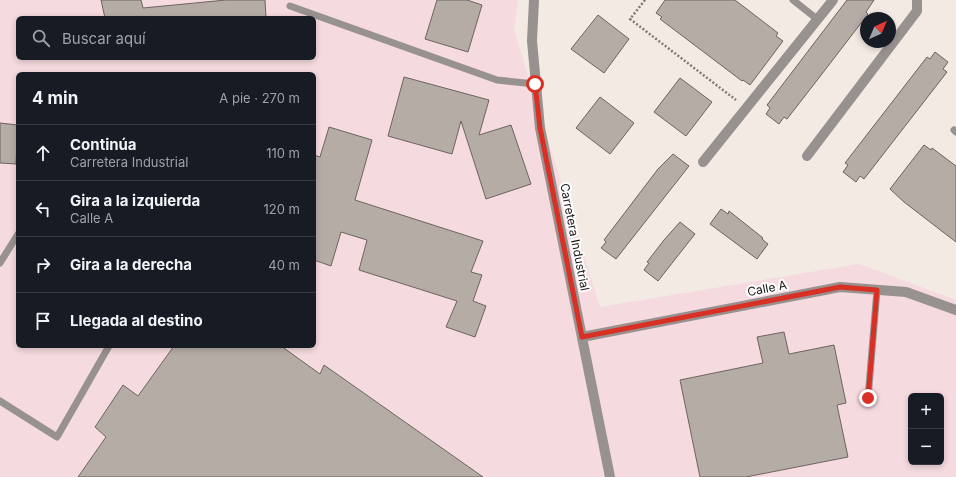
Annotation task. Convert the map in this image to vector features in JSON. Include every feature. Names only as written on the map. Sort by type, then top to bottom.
[{"type":"street","name":"Carretera Industrial","points":[[534,0],[532,41],[540,128],[610,477]]},
{"type":"street","points":[[703,162],[833,0]]},
{"type":"street","points":[[807,156],[917,11],[917,0]]},
{"type":"street","name":"Calle A","points":[[582,337],[840,287],[906,292],[956,310]]},
{"type":"lane","points":[[793,0],[817,19]]},
{"type":"lane","points":[[290,6],[497,80],[535,84]]},
{"type":"lane","points":[[0,263],[16,237]]},
{"type":"lane","points":[[868,398],[877,290]]},
{"type":"lane","points":[[0,401],[57,437],[109,348]]},
{"type":"path","points":[[645,0],[630,19],[746,108]]},
{"type":"shaded area","points":[[0,0],[518,0],[514,30],[600,307],[859,264],[956,300],[956,477],[0,477]]},
{"type":"building","points":[[101,0],[141,0],[143,8],[226,0],[265,0],[266,16],[105,16]]},
{"type":"building","points":[[437,0],[467,0],[482,5],[468,52],[425,39]]},
{"type":"building","points":[[665,0],[735,0],[778,33],[776,36],[783,41],[750,85],[743,80],[742,81],[660,19],[662,17],[656,13]]},
{"type":"building","points":[[847,0],[874,0],[866,12],[860,12],[860,24],[787,119],[784,117],[779,124],[766,114],[770,108],[767,105]]},
{"type":"building","points":[[598,15],[629,39],[604,73],[571,49]]},
{"type":"building","points":[[935,52],[948,62],[943,69],[947,72],[864,179],[860,176],[856,182],[843,172],[848,165],[845,163],[927,57],[930,59]]},
{"type":"building","points":[[404,77],[489,100],[479,135],[511,125],[531,184],[486,199],[461,121],[452,154],[388,136]]},
{"type":"building","points":[[680,78],[712,102],[686,136],[654,112]]},
{"type":"building","points":[[600,97],[634,123],[610,154],[576,128]]},
{"type":"building","points":[[0,123],[16,125],[16,164],[0,163]]},
{"type":"building","points":[[329,127],[372,140],[355,200],[483,241],[471,272],[482,275],[473,301],[486,306],[475,337],[446,327],[457,301],[359,270],[367,240],[341,232],[331,266],[316,261],[316,156],[320,157]]},
{"type":"building","points":[[924,145],[931,150],[932,148],[956,166],[956,242],[904,202],[890,189]]},
{"type":"building","points":[[673,154],[689,166],[616,259],[601,248],[606,242],[604,240],[658,169]]},
{"type":"building","points":[[721,209],[728,214],[729,211],[763,238],[762,239],[768,244],[757,259],[710,224]]},
{"type":"building","points":[[680,222],[695,234],[658,281],[644,270],[649,263],[647,262]]},
{"type":"building","points":[[784,332],[789,354],[834,345],[846,403],[837,405],[848,457],[746,477],[700,477],[680,380],[763,363],[757,337]]},
{"type":"building","points":[[173,348],[284,348],[320,374],[324,365],[483,477],[78,477],[106,437],[95,427],[123,385],[138,396]]},
{"type":"route","points":[[535,84],[540,128],[582,337],[840,287],[877,290],[868,398]]}]
